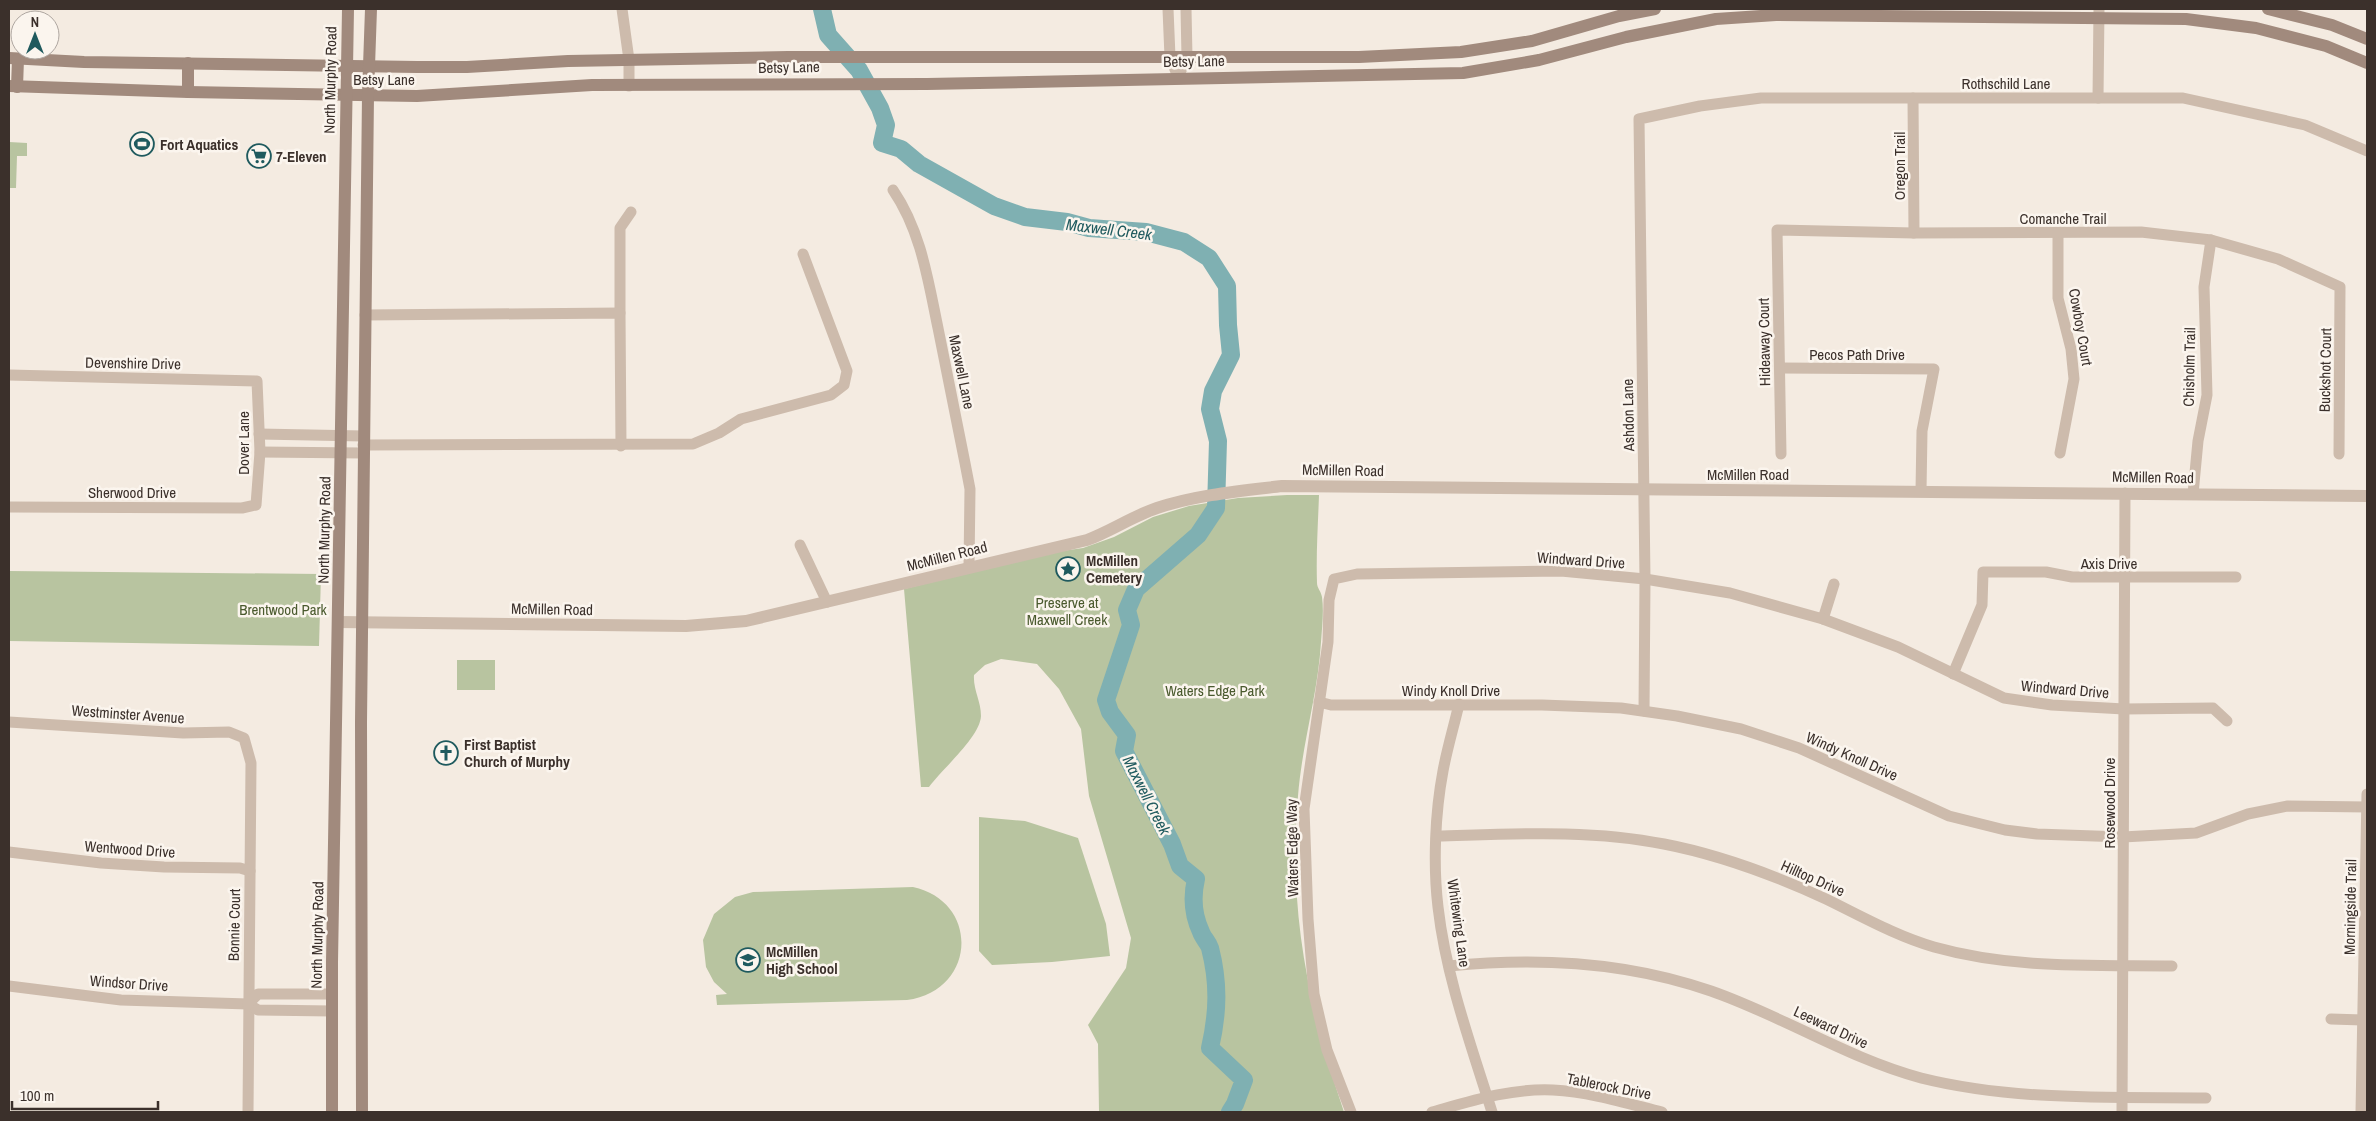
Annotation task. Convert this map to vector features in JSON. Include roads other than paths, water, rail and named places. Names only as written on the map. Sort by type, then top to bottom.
[{"type":"main road","name":"North Murphy Road","points":[[332,1112],[332,994],[348,9]]},
{"type":"main road","points":[[362,1112],[363,445],[371,9]]},
{"type":"main road","name":"Betsy Lane","points":[[60,59],[369,67],[467,67],[568,60],[788,57],[1359,57],[1461,52],[1532,40],[1619,16],[1654,9]]},
{"type":"main road","points":[[2268,9],[2332,25],[2367,40]]},
{"type":"main road","name":"Betsy Lane","points":[[13,86],[188,92],[417,96],[566,86],[804,83],[927,84],[1178,77],[1362,76],[1463,73],[1539,60],[1626,37],[1716,19],[1776,12],[2099,12],[2186,19],[2256,28],[2326,46],[2367,63]]},
{"type":"main road","points":[[13,60],[13,86]]},
{"type":"main road","points":[[188,63],[188,92]]},
{"type":"street","points":[[622,9],[629,60],[629,86]]},
{"type":"street","points":[[1168,9],[1170,58],[1178,77]]},
{"type":"street","points":[[1178,77],[1187,57],[1186,9]]},
{"type":"street","points":[[2098,98],[2099,12]]},
{"type":"street","name":"Rothschild Lane","points":[[1639,119],[1700,106],[1761,98],[2184,98],[2305,125],[2367,151]]},
{"type":"street","name":"Oregon Trail","points":[[1913,98],[1914,234]]},
{"type":"street","name":"Ashdon Lane","points":[[1639,119],[1645,579],[1644,711]]},
{"type":"street","name":"Maxwell Lane","points":[[893,190],[905,208],[921,252],[966,463],[970,489],[969,567]]},
{"type":"street","points":[[621,446],[620,228],[632,212]]},
{"type":"street","name":"Comanche Trail","points":[[1777,230],[1914,234],[2141,232],[2211,240],[2278,259],[2340,287]]},
{"type":"street","name":"Hideaway Court","points":[[1777,230],[1781,454]]},
{"type":"street","name":"Cowboy Court","points":[[2058,234],[2058,298],[2071,349],[2074,379],[2060,453]]},
{"type":"street","name":"Chisholm Trail","points":[[2194,494],[2198,441],[2207,395],[2204,287],[2211,240]]},
{"type":"street","points":[[260,452],[341,452],[363,445],[621,446],[693,444],[719,432],[741,418],[831,395],[839,391],[847,379],[847,371],[803,254]]},
{"type":"street","name":"Buckshot Court","points":[[2339,454],[2340,287]]},
{"type":"street","points":[[365,315],[620,313]]},
{"type":"street","name":"Pecos Path Drive","points":[[1780,368],[1934,369],[1922,431],[1921,491]]},
{"type":"street","name":"Devenshire Drive","points":[[9,375],[257,381]]},
{"type":"street","name":"Dover Lane","points":[[256,505],[260,452],[257,381]]},
{"type":"street","points":[[259,434],[342,436],[363,445]]},
{"type":"street","name":"McMillen Road","points":[[338,622],[686,626],[746,621],[1087,540],[1108,532],[1155,508],[1190,499],[1282,486],[2367,496]]},
{"type":"street","name":"Rosewood Drive","points":[[2122,1112],[2125,493]]},
{"type":"street","name":"Sherwood Drive","points":[[9,507],[242,508],[256,505]]},
{"type":"street","points":[[800,545],[827,602]]},
{"type":"street","name":"Windward Drive","points":[[1334,579],[1357,574],[1561,571],[1645,579],[1730,593],[1823,619],[1898,647],[2004,698],[2052,706],[2213,708],[2227,721]]},
{"type":"street","name":"Axis Drive","points":[[1953,674],[1982,605],[1983,572],[2046,572],[2072,578],[2236,578]]},
{"type":"street","name":"Waters Edge Way","points":[[1334,579],[1329,600],[1328,642],[1304,809],[1308,919],[1314,994],[1327,1050],[1351,1112]]},
{"type":"street","points":[[1823,619],[1834,584]]},
{"type":"street","name":"Windy Knoll Drive","points":[[1319,702],[1331,705],[1459,704],[1572,706],[1644,711],[1741,729],[1800,748],[1950,816],[2005,830],[2037,834],[2124,836],[2196,833],[2248,814],[2288,806],[2367,807]]},
{"type":"street","name":"Whitewing Lane","points":[[1459,704],[1442,772],[1437,836],[1438,907],[1459,1009],[1492,1112]]},
{"type":"street","name":"Westminster Avenue","points":[[9,722],[183,733],[229,732],[244,738]]},
{"type":"street","name":"Bonnie Court","points":[[244,738],[251,763],[248,1112]]},
{"type":"street","name":"Morningside Trail","points":[[2361,1112],[2367,794]]},
{"type":"street","name":"Hilltop Drive","points":[[1437,836],[1552,834],[1608,836],[1663,844],[1741,864],[1876,925],[1932,946],[2019,963],[2080,967],[2123,965],[2172,966]]},
{"type":"street","name":"Wentwood Drive","points":[[9,852],[101,863],[164,867],[240,868],[250,871]]},
{"type":"street","name":"Leeward Drive","points":[[1449,966],[1530,962],[1612,967],[1655,974],[1713,992],[1864,1060],[1922,1078],[2019,1093],[2206,1098]]},
{"type":"street","name":"Windsor Drive","points":[[9,986],[122,1000],[248,1004],[258,1010],[332,1011]]},
{"type":"street","name":"Windsor Drive","points":[[248,1004],[258,994],[332,994]]},
{"type":"street","points":[[2331,1019],[2363,1020]]},
{"type":"street","name":"Tablerock Drive","points":[[1432,1112],[1487,1096],[1552,1090],[1605,1098],[1662,1112]]},
{"type":"waterway","name":"Maxwell Creek","points":[[822,9],[828,35],[859,70],[880,108],[886,125],[882,143],[901,149],[919,164],[994,206],[1025,217],[1067,222],[1089,228],[1146,232],[1184,242],[1209,258],[1227,286],[1231,355],[1213,391],[1210,409],[1218,441],[1216,508],[1198,535],[1136,589],[1127,610],[1131,625],[1106,700],[1110,712],[1127,735],[1124,751],[1172,844],[1180,866],[1196,879],[1194,892],[1195,912],[1198,926],[1210,948],[1215,973],[1216,1010],[1210,1048],[1244,1080],[1230,1112]]},
{"type":"place","name":"Fort Aquatics","points":[[142,144]]},
{"type":"place","name":"7-Eleven","points":[[259,156]]},
{"type":"place","name":"McMillen Cemetery","points":[[1068,569]]},
{"type":"place","name":"First Baptist Church of Murphy","points":[[446,753]]},
{"type":"place","name":"McMillen High School","points":[[748,960]]},
{"type":"park label","name":"Brentwood Park","points":[[283,609]]},
{"type":"park label","name":"Preserve at Maxwell Creek","points":[[1067,610]]},
{"type":"park label","name":"Waters Edge Park","points":[[1215,690]]}]
